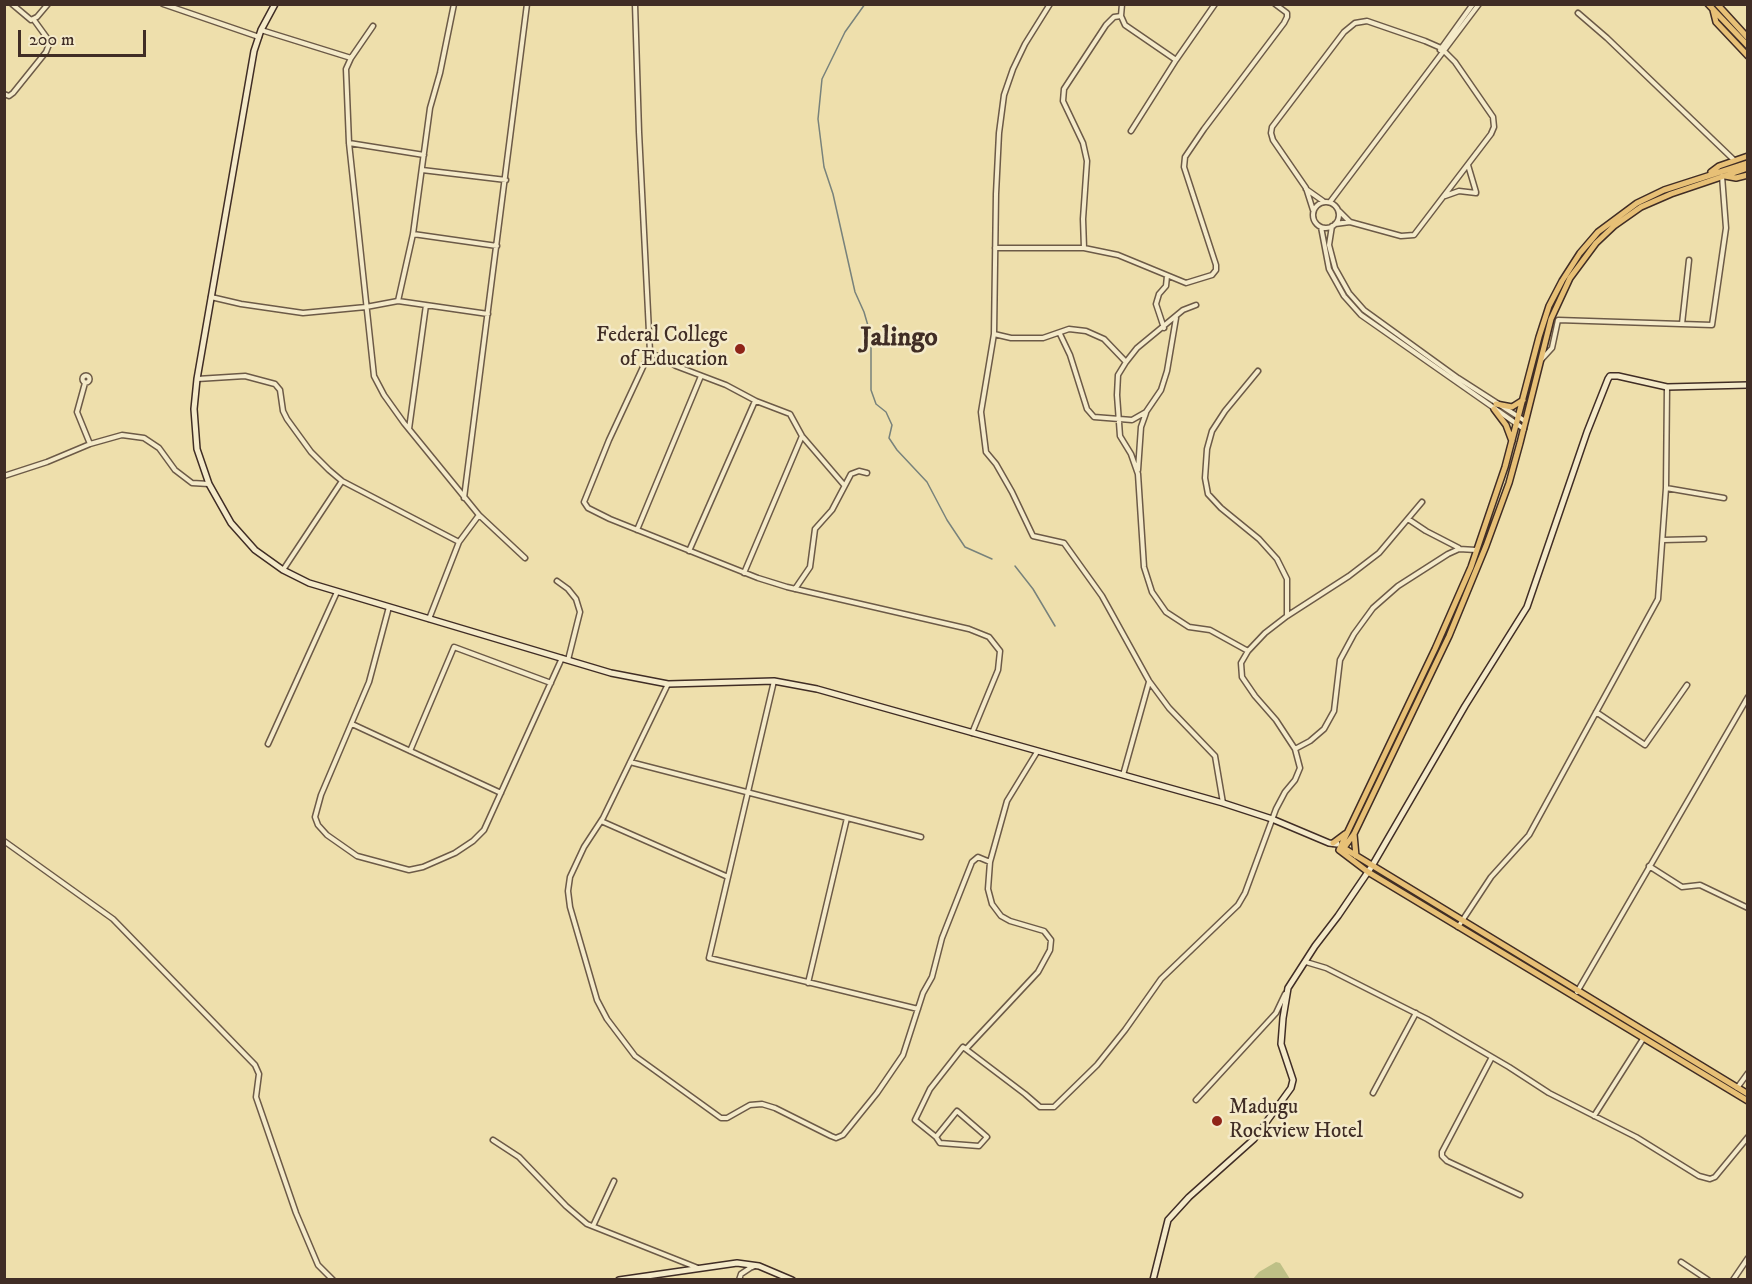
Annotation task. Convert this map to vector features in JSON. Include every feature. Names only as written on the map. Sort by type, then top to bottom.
[{"type":"main road","points":[[275,4],[260,33],[245,99],[197,379],[194,409],[195,435],[200,459],[209,484],[223,511],[239,534],[283,570],[309,583],[337,592],[638,680],[668,684],[774,681],[817,689],[1223,803],[1272,819],[1331,843],[1643,1039],[1748,1101]]},
{"type":"main road","points":[[1708,4],[1748,38]]},
{"type":"main road","points":[[1718,5],[1722,15],[1748,46]]},
{"type":"main road","points":[[1718,5],[1748,33]]},
{"type":"main road","points":[[1713,10],[1716,21],[1748,56]]},
{"type":"main road","points":[[1710,174],[1719,166],[1748,156]]},
{"type":"main road","points":[[1356,856],[1352,832],[1477,550],[1517,426],[1539,337],[1549,306],[1562,281],[1580,253],[1598,232],[1637,203],[1664,190],[1748,163]]},
{"type":"main road","points":[[1341,849],[1352,832],[1466,595],[1509,483],[1551,319],[1560,296],[1579,264],[1614,226],[1641,207],[1671,194],[1748,168]]},
{"type":"main road","points":[[1724,176],[1736,178],[1748,175]]},
{"type":"main road","points":[[1153,1280],[1168,1220],[1189,1197],[1254,1139],[1291,1088],[1293,1080],[1281,1044],[1282,1018],[1288,988],[1370,869],[1465,706],[1527,607],[1587,432],[1610,376],[1667,387],[1748,385]]},
{"type":"main road","points":[[1495,407],[1512,407],[1524,399]]},
{"type":"main road","points":[[1495,407],[1506,425],[1512,443]]},
{"type":"main road","points":[[1331,843],[1352,832]]},
{"type":"main road","points":[[1341,849],[1356,856],[1370,869]]},
{"type":"main road","points":[[1460,924],[1579,991],[1748,1094]]},
{"type":"main road","points":[[619,1280],[737,1263],[759,1266],[792,1280]]},
{"type":"street","points":[[4,93],[9,96],[13,93],[45,52],[50,42],[34,20],[28,19],[12,4]]},
{"type":"street","points":[[34,20],[48,4]]},
{"type":"street","points":[[163,4],[351,58]]},
{"type":"street","points":[[398,301],[413,234],[430,108],[440,73],[454,4]]},
{"type":"street","points":[[464,498],[527,4]]},
{"type":"street","points":[[635,4],[650,352],[609,440],[584,502],[588,508],[637,530],[744,573],[795,589],[969,629],[989,637],[1000,651],[998,670],[972,733]]},
{"type":"street","points":[[1050,4],[1025,44],[1004,95],[999,133],[994,334],[981,412],[986,452],[996,464],[1012,492],[1033,536],[1064,543],[1102,596],[1149,681],[1169,708],[1215,756],[1223,803]]},
{"type":"street","points":[[1122,4],[1121,16],[1125,25],[1176,60]]},
{"type":"street","points":[[1131,130],[1215,4]]},
{"type":"street","points":[[995,248],[1084,248],[1118,255],[1186,283],[1212,275],[1216,270],[1184,167],[1185,157],[1287,17],[1287,13],[1275,4]]},
{"type":"street","points":[[1330,202],[1437,57],[1473,4]]},
{"type":"street","points":[[1442,50],[1479,4]]},
{"type":"street","points":[[1578,13],[1734,160]]},
{"type":"street","points":[[1084,248],[1086,161],[1083,143],[1063,100],[1064,89],[1106,25],[1114,17],[1121,16]]},
{"type":"street","points":[[1321,227],[1350,222],[1401,236],[1411,236],[1418,232],[1491,134],[1495,122],[1493,117],[1455,62],[1442,50],[1425,41],[1367,21],[1355,23],[1344,32],[1272,127],[1271,133],[1273,140],[1306,188],[1313,210],[1313,220],[1321,227],[1329,268],[1344,296],[1353,307],[1370,323],[1495,407],[1526,422]]},
{"type":"street","points":[[373,26],[346,69],[349,143],[374,376],[384,395],[409,429],[464,498],[525,558]]},
{"type":"street","points":[[349,143],[424,155]]},
{"type":"street","points":[[1445,196],[1459,191],[1476,193],[1468,165]]},
{"type":"street","points":[[422,170],[506,180]]},
{"type":"street","points":[[1540,361],[1552,348],[1558,320],[1712,325],[1726,228],[1724,176]]},
{"type":"street","points":[[1306,188],[1323,201],[1330,202],[1337,207],[1350,222]]},
{"type":"street","points":[[1313,210],[1323,201]]},
{"type":"street","points":[[1339,211],[1329,246],[1335,268],[1344,286],[1357,303],[1373,318],[1524,429]]},
{"type":"street","points":[[413,234],[497,246]]},
{"type":"street","points":[[1682,324],[1689,260]]},
{"type":"street","points":[[1164,328],[1156,304],[1159,294],[1166,286],[1167,276]]},
{"type":"street","points":[[211,297],[303,313],[366,307],[398,301],[488,314]]},
{"type":"street","points":[[409,429],[426,305]]},
{"type":"street","points":[[1138,474],[1131,454],[1120,436],[1118,375],[1137,348],[1177,318],[1184,310],[1196,305]]},
{"type":"street","points":[[1177,318],[1161,390],[1146,412],[1141,427],[1138,474],[1144,567],[1152,592],[1166,612],[1189,627],[1210,630],[1248,651]]},
{"type":"street","points":[[994,334],[1011,338],[1043,338],[1069,329],[1086,331],[1104,339],[1126,362]]},
{"type":"street","points":[[1060,334],[1070,355],[1087,409],[1094,417],[1132,420],[1146,412]]},
{"type":"street","points":[[650,352],[726,385],[756,401],[790,414],[802,436],[844,485]]},
{"type":"street","points":[[1258,371],[1212,431],[1207,449],[1205,478],[1208,494],[1221,508],[1259,539],[1277,559],[1287,579],[1287,616]]},
{"type":"street","points":[[197,379],[245,376],[275,384],[280,390],[283,411],[297,434],[310,452],[342,481],[459,542]]},
{"type":"street","points":[[637,530],[701,376]]},
{"type":"street","points":[[85,383],[77,412],[90,444]]},
{"type":"street","points":[[1460,924],[1491,877],[1529,835],[1658,600],[1666,488],[1667,387]]},
{"type":"street","points":[[689,551],[756,401]]},
{"type":"street","points":[[4,476],[47,462],[90,444],[122,435],[144,438],[159,448],[175,470],[192,483],[209,484]]},
{"type":"street","points":[[744,573],[802,436]]},
{"type":"street","points":[[795,589],[810,567],[815,529],[832,510],[851,474],[859,471],[867,473]]},
{"type":"street","points":[[283,570],[342,481]]},
{"type":"street","points":[[1666,488],[1724,498]]},
{"type":"street","points":[[936,1137],[957,1111],[987,1137],[979,1146],[940,1143],[915,1120],[930,1089],[963,1047],[1040,1107],[1054,1107],[1097,1065],[1161,979],[1238,904],[1245,893],[1272,819],[1300,768],[1295,749],[1276,720],[1242,677],[1241,663],[1248,651],[1265,633],[1379,553],[1422,502]]},
{"type":"street","points":[[429,619],[459,542],[479,515]]},
{"type":"street","points":[[1408,519],[1460,549],[1477,550]]},
{"type":"street","points":[[1663,540],[1704,539]]},
{"type":"street","points":[[1295,749],[1310,741],[1324,729],[1334,711],[1340,660],[1354,634],[1373,608],[1412,576],[1460,549]]},
{"type":"street","points":[[389,607],[369,682],[321,795],[315,817],[318,825],[327,835],[357,856],[409,870],[423,867],[455,853],[484,830],[550,684],[565,659],[580,612],[576,599],[557,581]]},
{"type":"street","points":[[268,744],[337,592]]},
{"type":"street","points":[[410,751],[454,647],[550,684]]},
{"type":"street","points":[[774,681],[709,958],[918,1009]]},
{"type":"street","points":[[1123,775],[1149,681]]},
{"type":"street","points":[[668,684],[601,821],[576,862],[568,891],[570,907],[597,1000],[607,1019],[635,1056],[715,1115],[727,1118],[750,1105],[762,1104],[775,1108],[831,1136],[836,1137],[843,1134],[899,1062],[922,993],[932,977],[942,938],[972,862],[978,857],[990,862]]},
{"type":"street","points":[[1596,712],[1645,745],[1687,685]]},
{"type":"street","points":[[1573,995],[1579,991],[1748,697]]},
{"type":"street","points":[[351,724],[501,793]]},
{"type":"street","points":[[966,1049],[1038,972],[1050,950],[1051,940],[1044,931],[1001,916],[992,904],[988,889],[990,862],[1007,801],[1037,752]]},
{"type":"street","points":[[630,762],[921,837]]},
{"type":"street","points":[[808,982],[847,818]]},
{"type":"street","points":[[601,821],[728,877]]},
{"type":"street","points":[[4,842],[113,919],[255,1065],[259,1074],[256,1097],[296,1213],[318,1265],[333,1280]]},
{"type":"street","points":[[1649,866],[1682,886],[1700,885],[1748,908]]},
{"type":"street","points":[[1306,962],[1326,968],[1416,1013],[1549,1093],[1636,1137],[1705,1178],[1715,1177],[1721,1172],[1748,1137]]},
{"type":"street","points":[[1196,1100],[1276,1013],[1288,988]]},
{"type":"street","points":[[1373,1093],[1416,1013]]},
{"type":"street","points":[[1594,1116],[1643,1039]]},
{"type":"street","points":[[1492,1057],[1442,1152],[1442,1156],[1447,1161],[1520,1195]]},
{"type":"street","points":[[1737,1088],[1748,1072]]},
{"type":"street","points":[[493,1140],[519,1157],[566,1206],[587,1224],[699,1268]]},
{"type":"street","points":[[593,1226],[614,1181]]},
{"type":"street","points":[[1733,1280],[1748,1258]]},
{"type":"street","points":[[1681,1262],[1708,1280]]},
{"type":"street","points":[[739,1280],[741,1274],[750,1268],[759,1266]]},
{"type":"green space","points":[[1276,1262],[1280,1263],[1290,1279],[1253,1279],[1259,1272]]},
{"type":"waterway","points":[[865,4],[845,32],[822,79],[818,119],[824,167],[833,194],[855,292],[871,336],[871,390],[876,404],[886,412],[892,425],[889,438],[927,482],[947,520],[965,547],[992,559]]},
{"type":"waterway","points":[[1015,566],[1033,589],[1055,626]]},
{"type":"place","name":"Federal College of Education","points":[[740,349]]},
{"type":"place","name":"Madugu Rockview Hotel","points":[[1217,1121]]},
{"type":"district","name":"Jalingo","points":[[899,339]]}]
